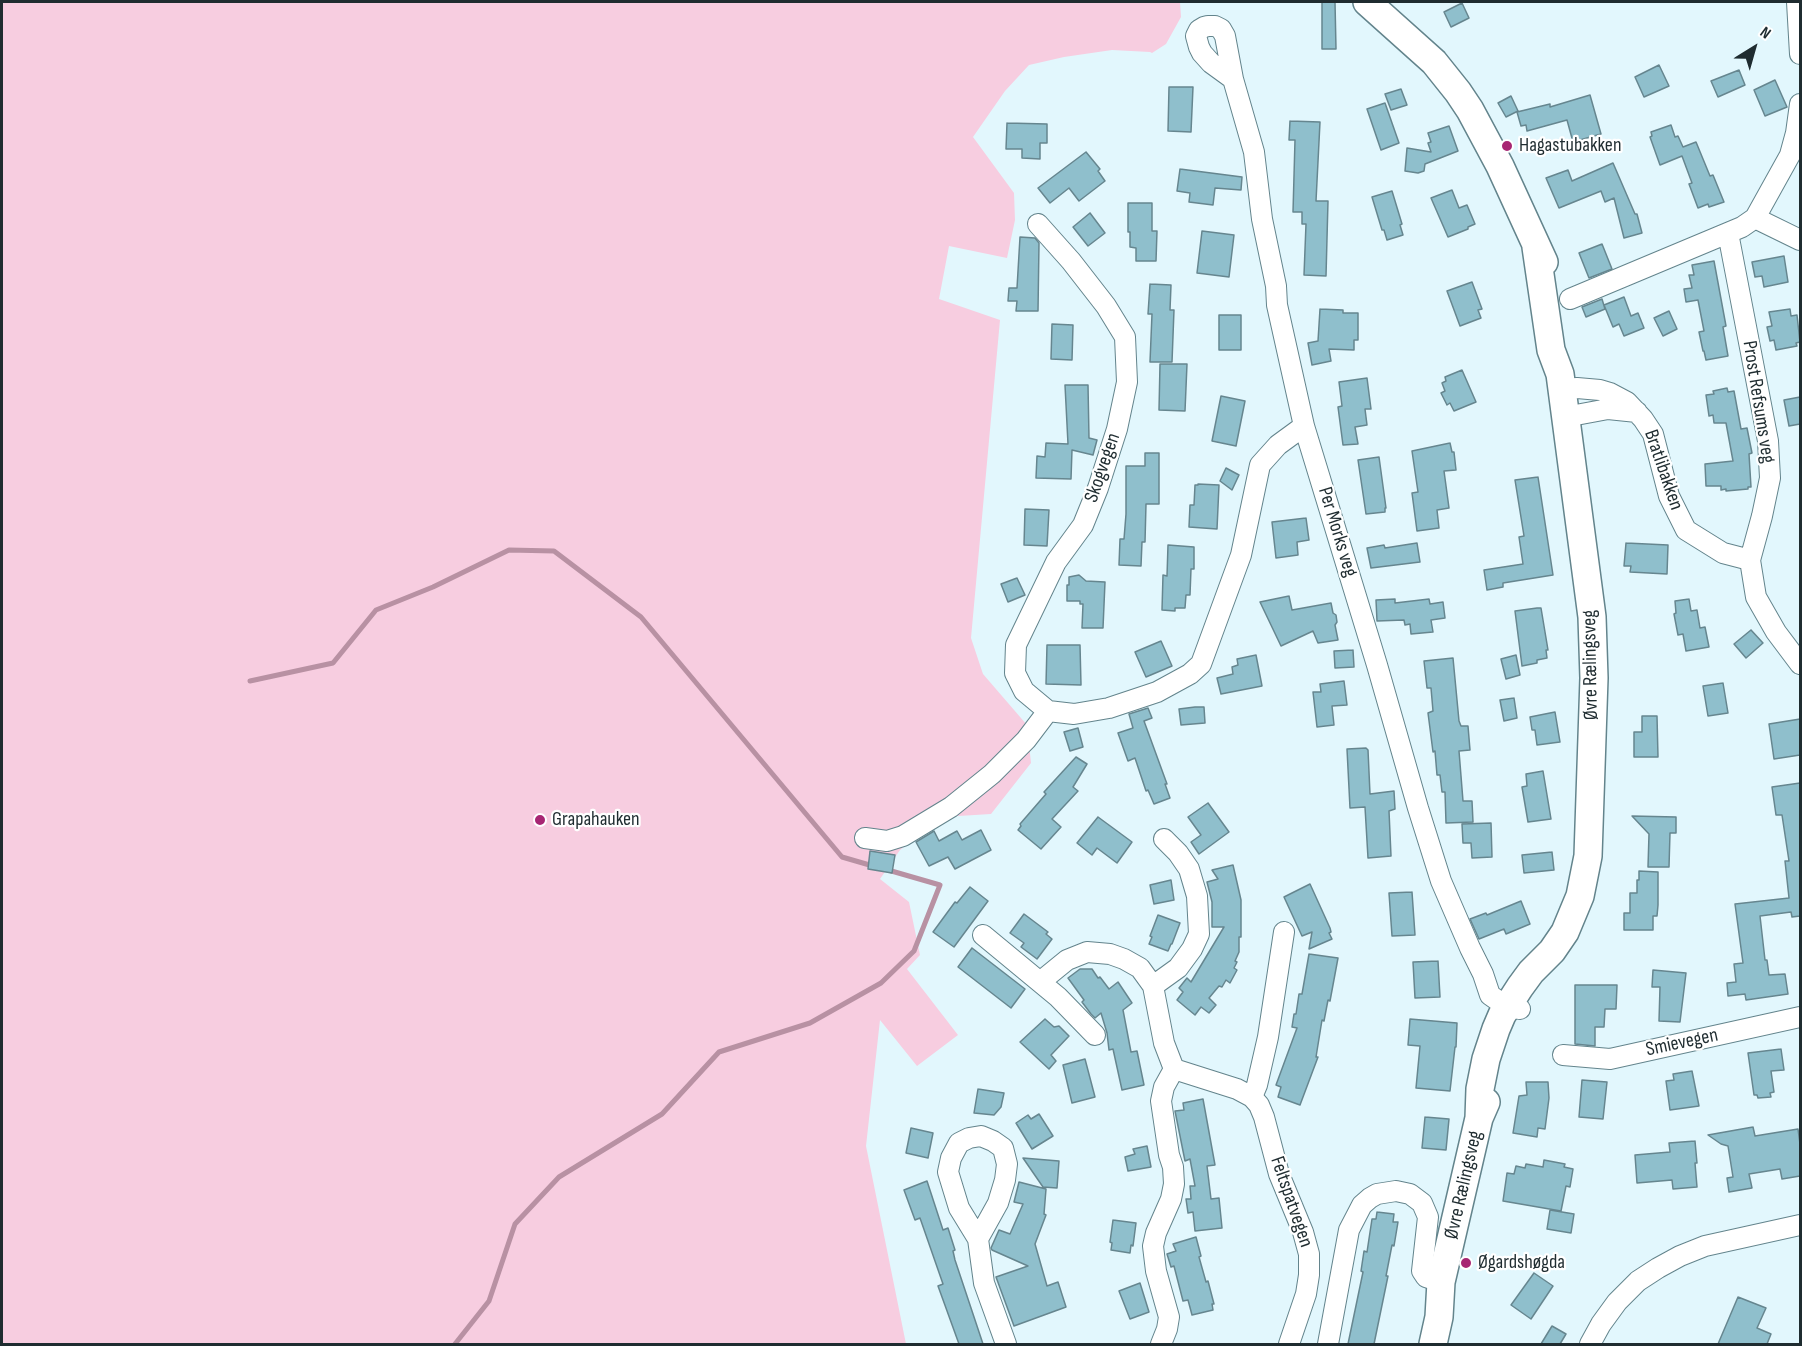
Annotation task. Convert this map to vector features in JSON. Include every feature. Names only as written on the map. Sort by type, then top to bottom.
[{"type":"main road","name":"Øvre Rælingsveg","points":[[1367,2],[1434,62],[1458,92],[1500,166],[1536,248],[1551,350],[1560,381],[1592,617],[1594,678],[1586,871],[1576,909],[1565,932],[1552,951],[1540,978],[1514,1004],[1490,1092],[1479,1118],[1441,1285],[1439,1317],[1433,1344]]},
{"type":"main road","name":"Øvre Rælingsveg","points":[[1419,1344],[1428,1313],[1441,1285]]},
{"type":"street","points":[[1797,2],[1800,54]]},
{"type":"street","name":"Per Morks veg","points":[[1233,79],[1254,152],[1262,219],[1276,286],[1277,305],[1304,426],[1377,664],[1418,808],[1441,881],[1470,948],[1483,974],[1514,1004]]},
{"type":"street","points":[[1570,299],[1742,227],[1755,218],[1790,155],[1800,104]]},
{"type":"street","points":[[1755,218],[1800,240]]},
{"type":"street","name":"Skogvegen","points":[[1038,224],[1106,306],[1125,337],[1127,382],[1117,429],[1098,489],[1083,525],[1056,562],[1016,645],[1015,673],[1024,691],[1048,711]]},
{"type":"street","name":"Prost Refsums veg","points":[[1728,233],[1768,441],[1770,478],[1750,560],[1756,597],[1776,632],[1800,664]]},
{"type":"street","name":"Bratlibakken","points":[[1560,381],[1610,393],[1627,402],[1649,425],[1669,496],[1686,530],[1723,553],[1750,560]]},
{"type":"street","name":"Bratlibakken","points":[[1565,417],[1608,409],[1637,412]]},
{"type":"street","points":[[865,838],[886,841],[903,836],[951,807],[992,774],[1026,740],[1048,711],[1074,714],[1109,708],[1157,692],[1190,674],[1201,664],[1241,555],[1260,465],[1278,446],[1304,426]]},
{"type":"street","points":[[1153,986],[1178,968],[1192,949],[1199,934],[1197,896],[1189,870],[1178,853],[1164,839]]},
{"type":"street","points":[[1174,1069],[1252,1096],[1257,1085],[1268,1037],[1284,932]]},
{"type":"street","points":[[983,935],[1058,997],[1095,1035]]},
{"type":"street","points":[[1040,982],[1066,960],[1087,952],[1110,954],[1124,959],[1140,968],[1153,986],[1164,1042],[1174,1069],[1164,1087],[1161,1101],[1174,1184],[1171,1199],[1156,1233],[1153,1246],[1156,1271],[1169,1317],[1161,1344]]},
{"type":"street","name":"Smievegen","points":[[1563,1055],[1610,1059],[1800,1017]]},
{"type":"street","name":"Feltspatvegen","points":[[1252,1096],[1264,1117],[1279,1174],[1303,1232],[1309,1254],[1310,1275],[1306,1294],[1289,1344]]},
{"type":"street","points":[[978,1239],[998,1203],[1007,1164],[1003,1148],[981,1136],[959,1143],[951,1158],[948,1172],[959,1208],[978,1239],[984,1283],[1006,1344]]},
{"type":"street","name":"Feltspatvegen","points":[[1328,1344],[1349,1230],[1359,1210],[1370,1198],[1388,1191],[1402,1191],[1422,1203],[1428,1216],[1422,1271],[1426,1277],[1441,1285]]},
{"type":"street","points":[[1590,1344],[1617,1302],[1638,1281],[1658,1268],[1705,1246],[1800,1225]]},
{"type":"shaded area","points":[[2,2],[1180,2],[1181,17],[1166,44],[1152,53],[1112,50],[1029,65],[1005,91],[973,137],[1014,193],[1015,220],[1007,258],[949,246],[939,299],[1000,320],[971,638],[983,674],[1027,725],[1031,763],[991,814],[942,817],[900,850],[880,879],[909,902],[920,955],[907,969],[958,1035],[917,1066],[880,1020],[866,1146],[906,1344],[2,1344]]},
{"type":"building","points":[[1322,2],[1335,2],[1336,49],[1322,49]]},
{"type":"building","points":[[1462,3],[1469,18],[1451,27],[1444,12]]},
{"type":"building","points":[[1659,65],[1669,86],[1644,97],[1635,77]]},
{"type":"building","points":[[1739,70],[1745,85],[1718,97],[1711,81]]},
{"type":"building","points":[[1775,80],[1787,107],[1765,116],[1754,90]]},
{"type":"building","points":[[1169,87],[1193,87],[1191,132],[1168,131]]},
{"type":"building","points":[[1401,89],[1407,105],[1391,110],[1385,94]]},
{"type":"building","points":[[1590,95],[1601,134],[1573,142],[1567,120],[1527,131],[1526,125],[1521,126],[1517,112],[1550,104],[1550,107]]},
{"type":"building","points":[[1511,96],[1518,111],[1506,117],[1498,103]]},
{"type":"building","points":[[1385,103],[1399,143],[1381,150],[1367,109]]},
{"type":"building","points":[[1290,121],[1320,122],[1316,201],[1328,201],[1326,276],[1304,275],[1306,224],[1302,224],[1302,212],[1293,212],[1295,140],[1289,140]]},
{"type":"building","points":[[1007,123],[1047,124],[1047,143],[1040,143],[1040,159],[1022,158],[1022,149],[1006,149]]},
{"type":"building","points":[[1671,125],[1675,137],[1678,136],[1683,147],[1696,142],[1724,202],[1698,208],[1682,156],[1660,165],[1650,137],[1651,132]]},
{"type":"building","points":[[1449,126],[1458,151],[1425,164],[1424,171],[1418,173],[1405,171],[1407,148],[1431,152],[1428,133]]},
{"type":"building","points":[[1086,152],[1100,169],[1098,171],[1105,181],[1079,201],[1069,188],[1050,203],[1038,188]]},
{"type":"building","points":[[1613,163],[1635,214],[1637,214],[1642,233],[1624,238],[1614,198],[1605,202],[1601,191],[1559,208],[1546,178],[1568,170],[1572,181]]},
{"type":"building","points":[[1180,169],[1242,177],[1241,190],[1215,188],[1213,205],[1189,202],[1190,193],[1177,191]]},
{"type":"building","points":[[1452,190],[1459,208],[1467,205],[1475,224],[1448,237],[1431,198]]},
{"type":"building","points":[[1392,191],[1403,235],[1387,240],[1372,197]]},
{"type":"building","points":[[1128,203],[1152,203],[1152,231],[1157,231],[1156,261],[1136,261],[1136,248],[1130,247]]},
{"type":"building","points":[[1090,213],[1105,233],[1088,246],[1073,227]]},
{"type":"building","points":[[1202,231],[1234,235],[1229,277],[1197,273]]},
{"type":"building","points":[[1020,237],[1035,238],[1039,243],[1038,311],[1016,311],[1017,301],[1008,301],[1009,288],[1017,288]]},
{"type":"building","points":[[1602,244],[1612,269],[1589,278],[1579,253]]},
{"type":"building","points":[[1784,256],[1788,282],[1764,287],[1762,276],[1755,277],[1752,262]]},
{"type":"building","points":[[1714,261],[1726,326],[1723,327],[1728,356],[1706,360],[1699,332],[1704,331],[1698,300],[1686,302],[1684,289],[1692,288],[1689,275],[1694,275],[1692,265]]},
{"type":"building","points":[[1472,282],[1482,309],[1478,310],[1481,318],[1460,326],[1447,291]]},
{"type":"building","points":[[1150,284],[1171,285],[1170,310],[1174,310],[1172,362],[1150,362],[1152,314],[1148,314]]},
{"type":"building","points":[[1624,297],[1631,316],[1638,313],[1644,328],[1624,336],[1619,324],[1613,327],[1604,305]]},
{"type":"building","points":[[1602,299],[1605,309],[1586,317],[1582,307]]},
{"type":"building","points":[[1320,309],[1358,313],[1358,340],[1354,340],[1354,350],[1329,349],[1331,361],[1312,365],[1308,343],[1318,341]]},
{"type":"building","points":[[1790,309],[1791,316],[1797,315],[1800,342],[1796,343],[1797,346],[1776,350],[1774,340],[1770,341],[1767,327],[1772,326],[1769,312]]},
{"type":"building","points":[[1669,311],[1677,329],[1663,336],[1654,318]]},
{"type":"building","points":[[1219,315],[1241,315],[1241,350],[1219,350]]},
{"type":"building","points":[[1052,324],[1073,325],[1072,360],[1051,359]]},
{"type":"building","points":[[1160,364],[1187,364],[1185,411],[1159,410]]},
{"type":"building","points":[[1462,370],[1476,402],[1454,411],[1450,403],[1447,405],[1441,393],[1445,391],[1442,383],[1446,381],[1445,377]]},
{"type":"building","points":[[1367,378],[1371,409],[1365,409],[1367,425],[1355,427],[1358,444],[1343,445],[1338,407],[1342,406],[1339,382]]},
{"type":"building","points":[[1065,385],[1088,385],[1089,438],[1097,440],[1093,455],[1072,450],[1071,479],[1036,478],[1037,456],[1045,457],[1046,443],[1068,444]]},
{"type":"building","points":[[1727,388],[1728,392],[1734,391],[1741,429],[1747,428],[1752,453],[1749,454],[1751,487],[1748,489],[1726,491],[1726,489],[1721,490],[1721,486],[1706,486],[1705,464],[1733,461],[1726,423],[1714,423],[1713,415],[1709,416],[1706,395]]},
{"type":"building","points":[[1221,396],[1245,401],[1236,446],[1212,441]]},
{"type":"building","points":[[1800,397],[1800,424],[1789,426],[1784,400]]},
{"type":"building","points":[[1450,443],[1452,452],[1454,452],[1456,470],[1444,471],[1449,508],[1437,510],[1439,528],[1417,531],[1412,493],[1418,492],[1412,451]]},
{"type":"building","points":[[1145,453],[1159,453],[1159,504],[1146,504],[1145,542],[1142,542],[1141,566],[1119,565],[1120,539],[1124,539],[1126,514],[1126,466],[1145,466]]},
{"type":"building","points":[[1379,457],[1386,508],[1385,512],[1366,514],[1358,460]]},
{"type":"building","points":[[1226,468],[1239,475],[1232,490],[1220,481]]},
{"type":"building","points":[[1538,477],[1553,575],[1503,583],[1503,587],[1487,590],[1484,570],[1523,564],[1519,537],[1524,536],[1515,480]]},
{"type":"building","points":[[1195,485],[1219,485],[1217,529],[1189,527],[1190,505],[1194,505]]},
{"type":"building","points":[[1025,509],[1049,510],[1047,546],[1024,545]]},
{"type":"building","points":[[1306,518],[1309,540],[1297,542],[1298,555],[1276,558],[1272,522]]},
{"type":"building","points":[[1417,543],[1420,562],[1371,568],[1367,548]]},
{"type":"building","points":[[1626,543],[1668,545],[1667,574],[1630,572],[1631,566],[1624,566]]},
{"type":"building","points":[[1168,545],[1194,547],[1194,569],[1191,569],[1190,595],[1186,595],[1185,608],[1175,608],[1175,611],[1162,610],[1163,575],[1167,576]]},
{"type":"building","points":[[1079,575],[1086,581],[1105,582],[1103,628],[1082,628],[1083,604],[1080,604],[1080,601],[1067,601],[1069,577]]},
{"type":"building","points":[[1017,578],[1025,595],[1008,602],[1001,584]]},
{"type":"building","points":[[1289,596],[1292,610],[1331,603],[1333,613],[1336,615],[1338,640],[1318,643],[1313,631],[1281,646],[1260,602]]},
{"type":"building","points":[[1395,599],[1395,603],[1429,599],[1430,604],[1443,602],[1445,618],[1431,620],[1433,632],[1411,634],[1410,624],[1405,625],[1404,620],[1377,621],[1376,600]]},
{"type":"building","points":[[1689,599],[1691,611],[1697,610],[1700,628],[1705,627],[1709,647],[1686,651],[1683,634],[1678,635],[1674,614],[1676,613],[1675,601]]},
{"type":"building","points":[[1541,608],[1548,650],[1546,650],[1547,658],[1522,666],[1515,611]]},
{"type":"building","points":[[1751,630],[1763,643],[1746,658],[1734,644]]},
{"type":"building","points":[[1161,641],[1172,666],[1146,677],[1135,652]]},
{"type":"building","points":[[1047,645],[1080,645],[1081,685],[1046,684]]},
{"type":"building","points":[[1353,650],[1354,667],[1335,668],[1334,651]]},
{"type":"building","points":[[1256,655],[1262,686],[1221,694],[1217,678],[1233,674],[1232,667],[1238,665],[1237,659]]},
{"type":"building","points":[[1516,655],[1520,675],[1506,679],[1501,659]]},
{"type":"building","points":[[1453,658],[1459,721],[1461,726],[1468,726],[1470,750],[1459,751],[1463,801],[1472,801],[1473,822],[1446,823],[1445,792],[1442,792],[1440,775],[1437,775],[1428,713],[1433,711],[1431,688],[1427,688],[1424,661]]},
{"type":"building","points":[[1344,681],[1347,705],[1332,706],[1334,725],[1317,727],[1313,692],[1321,692],[1320,684]]},
{"type":"building","points":[[1723,683],[1728,713],[1708,716],[1703,686]]},
{"type":"building","points":[[1514,698],[1517,718],[1504,721],[1500,700]]},
{"type":"building","points":[[1204,707],[1205,723],[1181,725],[1179,709]]},
{"type":"building","points":[[1148,708],[1152,718],[1144,721],[1170,798],[1154,804],[1148,790],[1146,791],[1135,758],[1128,761],[1118,733],[1133,728],[1129,714]]},
{"type":"building","points":[[1555,712],[1560,742],[1537,745],[1530,717]]},
{"type":"building","points":[[1642,716],[1657,716],[1658,757],[1634,757],[1634,732],[1642,732]]},
{"type":"building","points":[[1800,719],[1800,755],[1774,759],[1769,724]]},
{"type":"building","points":[[1078,728],[1083,747],[1070,751],[1064,732]]},
{"type":"building","points":[[1366,748],[1368,750],[1370,794],[1394,791],[1395,809],[1389,811],[1391,856],[1368,858],[1365,807],[1350,808],[1347,749]]},
{"type":"building","points":[[1076,757],[1087,764],[1073,787],[1078,791],[1052,819],[1061,827],[1041,849],[1018,830],[1020,824],[1046,794],[1044,792]]},
{"type":"building","points":[[1543,771],[1551,819],[1528,822],[1522,787],[1527,786],[1526,774]]},
{"type":"building","points":[[1800,783],[1800,916],[1792,917],[1791,912],[1760,916],[1769,975],[1785,974],[1788,994],[1746,1000],[1745,994],[1728,996],[1727,983],[1736,982],[1734,964],[1743,963],[1735,904],[1789,898],[1785,861],[1789,861],[1782,815],[1776,815],[1772,787]]},
{"type":"building","points":[[1208,803],[1229,832],[1199,854],[1191,842],[1201,835],[1188,817]]},
{"type":"building","points":[[1632,816],[1676,817],[1676,833],[1670,833],[1669,867],[1648,867],[1649,834]]},
{"type":"building","points":[[1098,817],[1132,842],[1117,863],[1097,848],[1092,855],[1077,843]]},
{"type":"building","points":[[1491,823],[1492,857],[1472,858],[1471,843],[1463,843],[1462,824]]},
{"type":"building","points":[[981,830],[991,850],[955,869],[948,857],[929,866],[916,842],[934,831],[939,841],[957,831],[962,840]]},
{"type":"building","points":[[870,851],[895,855],[892,873],[868,869]]},
{"type":"building","points":[[1552,852],[1554,870],[1524,873],[1522,855]]},
{"type":"building","points":[[1233,865],[1241,900],[1241,937],[1239,937],[1239,952],[1234,968],[1237,970],[1230,983],[1226,980],[1222,987],[1219,986],[1209,998],[1216,1005],[1209,1013],[1201,1007],[1195,1015],[1177,1000],[1183,992],[1179,988],[1187,978],[1191,982],[1224,927],[1212,927],[1212,902],[1207,882],[1218,879],[1212,870]]},
{"type":"building","points":[[1639,871],[1658,872],[1657,916],[1653,916],[1653,930],[1624,930],[1624,913],[1630,913],[1630,893],[1637,893]]},
{"type":"building","points":[[1171,880],[1174,900],[1154,904],[1150,885]]},
{"type":"building","points":[[1310,884],[1330,928],[1329,933],[1332,939],[1309,949],[1312,932],[1302,936],[1284,897]]},
{"type":"building","points":[[970,887],[988,901],[954,947],[933,932],[955,902],[957,903]]},
{"type":"building","points":[[1412,892],[1415,935],[1392,936],[1389,893]]},
{"type":"building","points":[[1521,901],[1530,924],[1506,934],[1504,929],[1479,939],[1470,919],[1486,913],[1487,915]]},
{"type":"building","points":[[1024,914],[1048,932],[1046,934],[1052,939],[1037,959],[1021,947],[1024,943],[1010,933]]},
{"type":"building","points":[[1158,915],[1180,923],[1168,951],[1149,944]]},
{"type":"building","points":[[972,948],[1025,989],[1011,1008],[958,967]]},
{"type":"building","points":[[1309,954],[1338,958],[1330,1001],[1328,1000],[1324,1021],[1322,1020],[1316,1057],[1318,1057],[1300,1105],[1278,1097],[1281,1087],[1276,1085],[1297,1028],[1292,1027],[1294,1014],[1296,1014],[1299,994],[1302,994]]},
{"type":"building","points":[[1438,961],[1440,997],[1415,998],[1413,962]]},
{"type":"building","points":[[1080,969],[1092,969],[1109,989],[1118,982],[1132,1003],[1123,1010],[1131,1052],[1137,1051],[1144,1085],[1122,1090],[1113,1049],[1109,1050],[1101,1013],[1095,1018],[1091,1014],[1068,978]]},
{"type":"building","points":[[1653,970],[1686,973],[1680,1022],[1659,1021],[1660,987],[1652,987]]},
{"type":"building","points":[[1575,985],[1617,985],[1616,1009],[1605,1009],[1604,1027],[1595,1027],[1595,1046],[1575,1044]]},
{"type":"building","points":[[1045,1019],[1054,1027],[1059,1026],[1069,1036],[1051,1055],[1056,1061],[1049,1069],[1020,1042]]},
{"type":"building","points":[[1410,1019],[1457,1023],[1450,1091],[1416,1088],[1420,1046],[1408,1045]]},
{"type":"building","points":[[1781,1049],[1784,1070],[1771,1071],[1774,1092],[1770,1093],[1771,1097],[1758,1098],[1754,1095],[1748,1053]]},
{"type":"building","points":[[1085,1059],[1095,1097],[1072,1103],[1063,1065]]},
{"type":"building","points":[[1692,1071],[1699,1106],[1670,1110],[1666,1081],[1674,1080],[1673,1074]]},
{"type":"building","points":[[1582,1080],[1607,1082],[1603,1119],[1579,1117]]},
{"type":"building","points":[[1526,1082],[1548,1082],[1549,1098],[1545,1129],[1538,1128],[1537,1137],[1513,1133],[1519,1096],[1527,1095]]},
{"type":"building","points":[[978,1089],[1004,1093],[1001,1107],[994,1115],[974,1113]]},
{"type":"building","points":[[1203,1099],[1215,1165],[1207,1166],[1211,1199],[1219,1198],[1222,1228],[1195,1231],[1193,1212],[1188,1213],[1186,1199],[1191,1199],[1190,1186],[1195,1186],[1190,1159],[1185,1161],[1175,1111],[1184,1110],[1183,1103]]},
{"type":"building","points":[[1039,1114],[1053,1136],[1032,1149],[1016,1123],[1028,1115],[1031,1119]]},
{"type":"building","points":[[1425,1117],[1449,1119],[1446,1150],[1422,1148]]},
{"type":"building","points":[[1753,1127],[1755,1136],[1798,1129],[1800,1176],[1782,1179],[1780,1169],[1749,1174],[1752,1188],[1729,1192],[1727,1178],[1733,1177],[1728,1146],[1708,1135]]},
{"type":"building","points":[[911,1128],[933,1133],[928,1158],[906,1153]]},
{"type":"building","points":[[1695,1141],[1697,1187],[1673,1189],[1672,1180],[1637,1183],[1635,1155],[1670,1152],[1669,1143]]},
{"type":"building","points":[[1147,1146],[1151,1167],[1128,1171],[1125,1157],[1135,1154],[1133,1149]]},
{"type":"building","points":[[1023,1158],[1059,1161],[1057,1188],[1043,1187]]},
{"type":"building","points":[[1544,1160],[1565,1164],[1564,1167],[1573,1169],[1570,1187],[1566,1186],[1561,1211],[1503,1201],[1507,1173],[1514,1174],[1516,1166],[1525,1168],[1526,1164],[1543,1167]]},
{"type":"building","points":[[927,1181],[943,1230],[948,1228],[955,1250],[953,1251],[955,1260],[983,1344],[959,1344],[938,1286],[943,1284],[920,1218],[915,1220],[904,1190]]},
{"type":"building","points":[[1019,1182],[1046,1189],[1044,1214],[1046,1215],[1035,1244],[1047,1286],[1058,1282],[1066,1307],[1014,1326],[996,1277],[1028,1266],[991,1248],[999,1230],[1010,1234],[1023,1204],[1014,1202]]},
{"type":"building","points":[[1550,1210],[1574,1214],[1571,1233],[1547,1229]]},
{"type":"building","points":[[1377,1212],[1394,1214],[1393,1222],[1398,1222],[1374,1344],[1348,1344],[1363,1272],[1361,1271],[1364,1251],[1367,1252],[1372,1219],[1376,1219]]},
{"type":"building","points":[[1113,1220],[1136,1223],[1130,1253],[1111,1250]]},
{"type":"building","points":[[1196,1237],[1201,1256],[1199,1257],[1214,1304],[1212,1304],[1213,1310],[1192,1315],[1188,1300],[1183,1301],[1174,1266],[1171,1267],[1167,1254],[1176,1251],[1173,1244]]},
{"type":"building","points":[[1534,1273],[1553,1286],[1531,1319],[1511,1305]]},
{"type":"building","points":[[1140,1283],[1149,1312],[1130,1319],[1119,1291]]},
{"type":"building","points":[[1738,1297],[1766,1308],[1757,1328],[1771,1334],[1767,1344],[1718,1344]]},
{"type":"building","points":[[1552,1326],[1566,1334],[1560,1344],[1541,1344]]},
{"type":"waterway","points":[[250,681],[333,663],[376,610],[433,587],[509,550],[554,551],[641,617],[842,857],[873,866]]},
{"type":"waterway","points":[[455,1344],[489,1301],[515,1224],[559,1177],[662,1114],[719,1052],[810,1023],[881,983],[914,951],[940,885],[888,870]]},
{"type":"place","name":"Hagastubakken","points":[[1507,146]]},
{"type":"place","name":"Grapahauken","points":[[540,820]]},
{"type":"place","name":"Øgardshøgda","points":[[1466,1263]]}]
